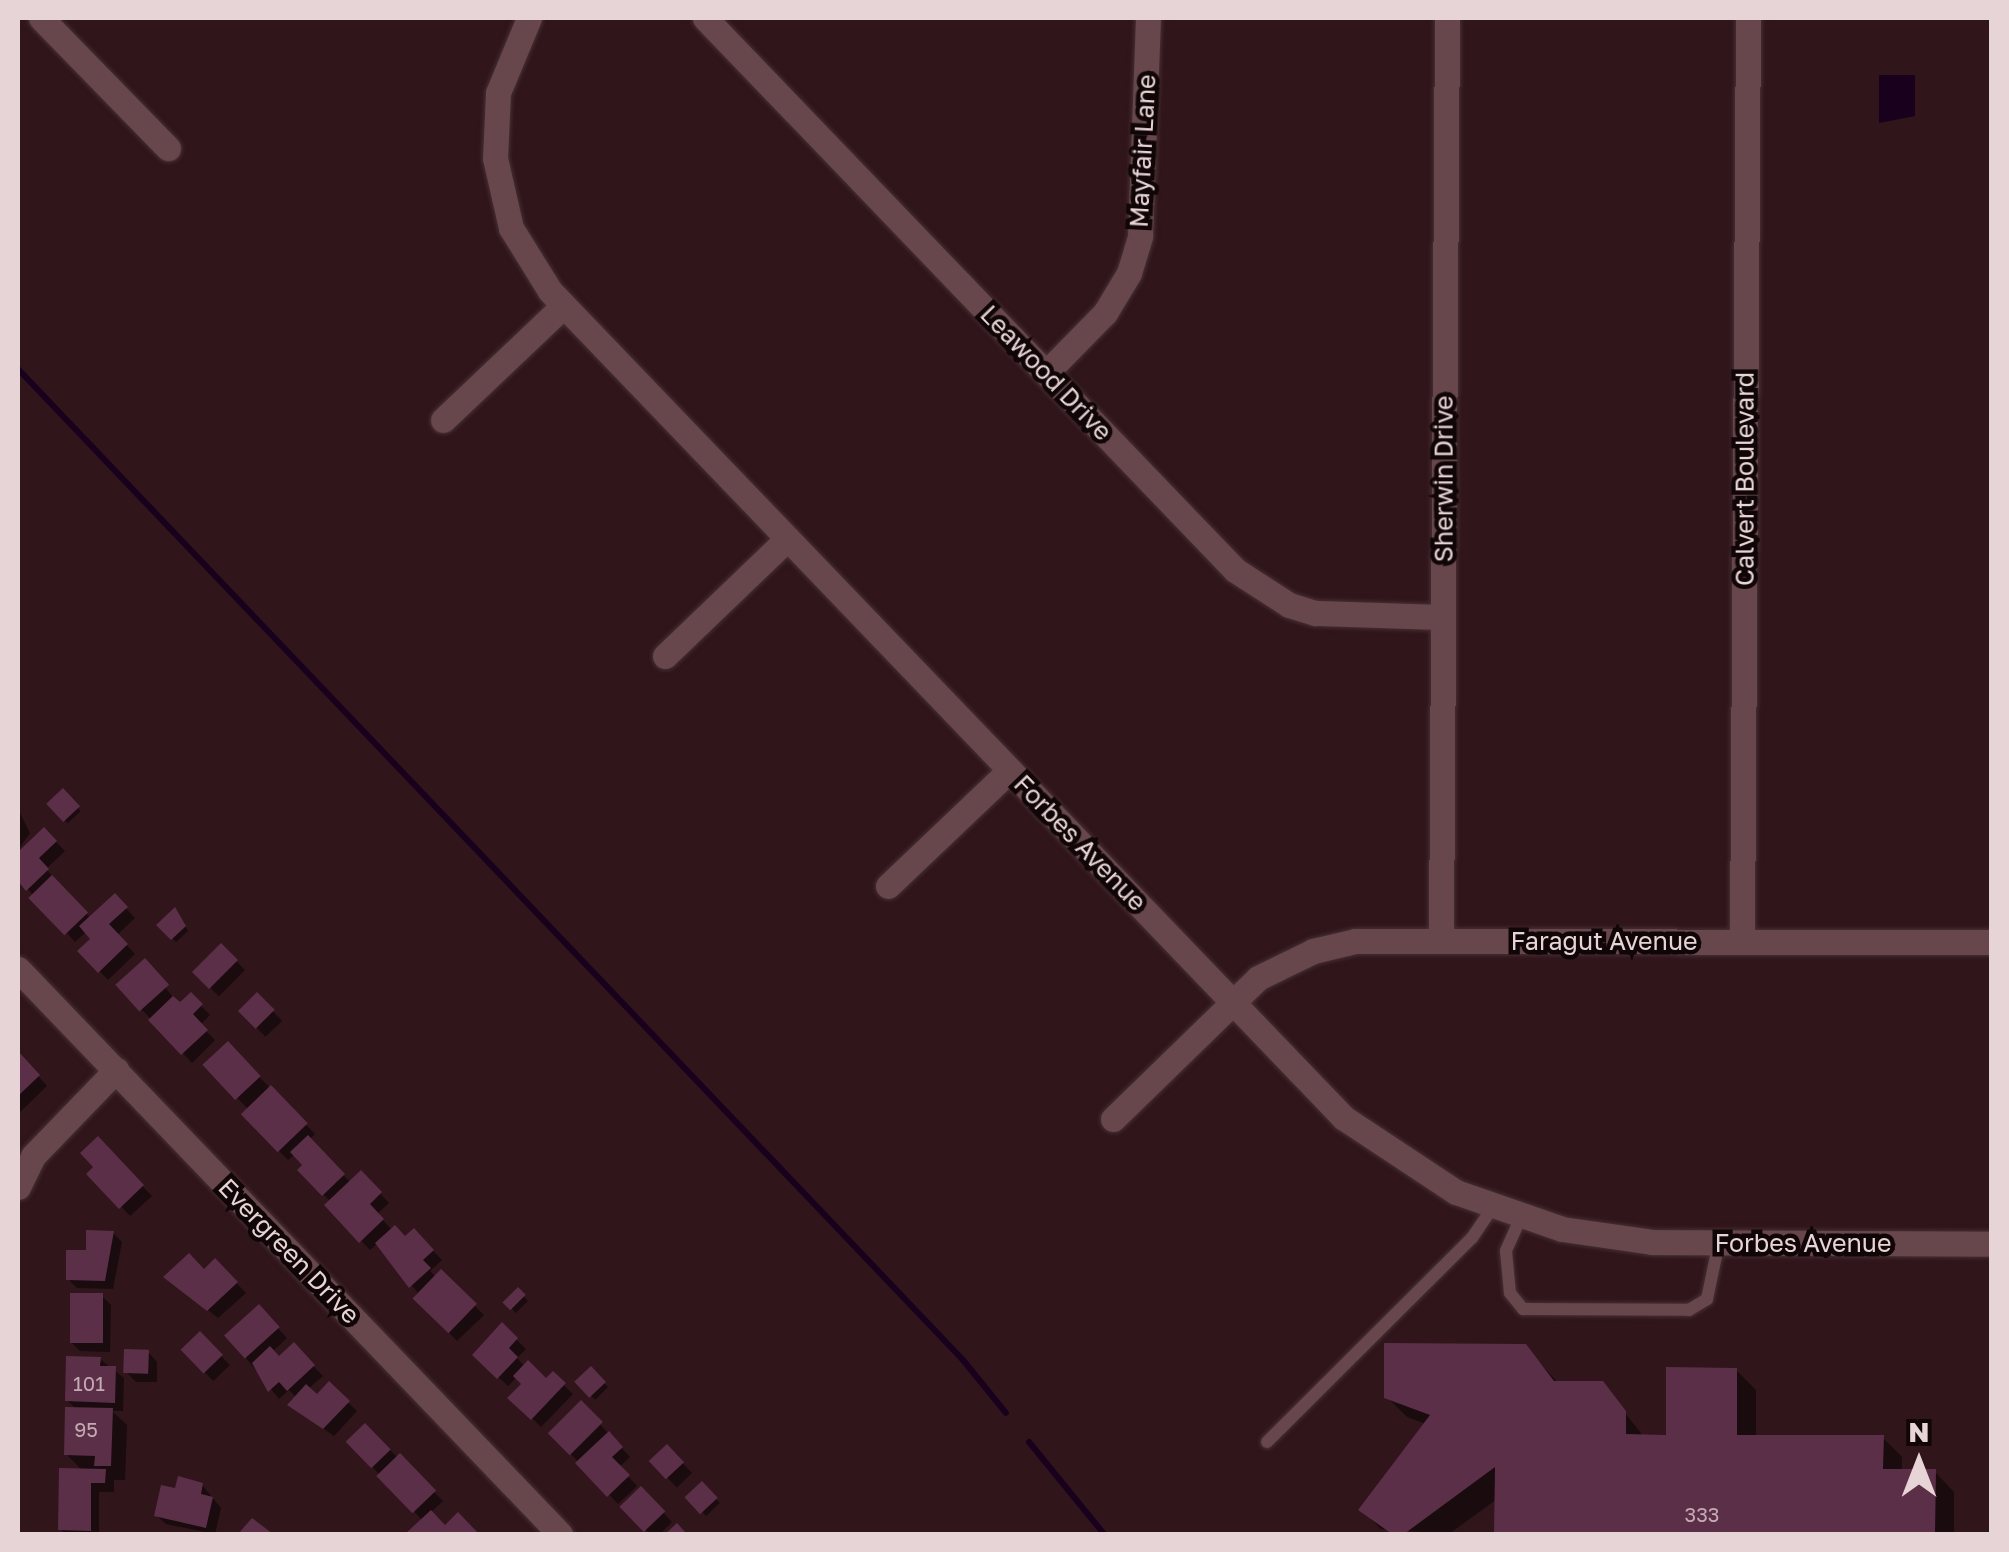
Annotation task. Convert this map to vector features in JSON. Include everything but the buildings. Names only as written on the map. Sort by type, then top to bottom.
[{"type":"street","points":[[41,18],[168,148]]},
{"type":"street","name":"Forbes Avenue","points":[[528,18],[498,93],[494,158],[511,228],[564,306],[1344,1118],[1413,1168],[1493,1207],[1607,1238],[1992,1244]]},
{"type":"street","name":"Leawood Drive","points":[[704,18],[1046,373],[1261,589],[1316,613],[1444,617]]},
{"type":"street","name":"Mayfair Lane","points":[[1046,373],[1105,313],[1129,273],[1140,236],[1148,18]]},
{"type":"street","name":"Sherwin Drive","points":[[1441,940],[1448,18]]},
{"type":"street","name":"Calvert Boulevard","points":[[1742,941],[1748,18]]},
{"type":"street","points":[[443,420],[564,306]]},
{"type":"street","points":[[665,656],[787,539]]},
{"type":"street","points":[[888,886],[1010,770]]},
{"type":"street","name":"Faragut Avenue","points":[[1113,1120],[1258,978],[1313,951],[1355,941],[1992,942]]},
{"type":"street","name":"Evergreen Drive","points":[[18,968],[560,1534]]},
{"type":"street","points":[[18,1186],[34,1156],[116,1070]]},
{"type":"lane","points":[[1267,1442],[1472,1238],[1493,1207]]},
{"type":"lane","points":[[1521,1217],[1506,1252],[1510,1293],[1522,1308],[1689,1310],[1708,1299],[1719,1242]]},
{"type":"shaded area","points":[[1879,75],[1915,75],[1915,116],[1879,123]]},
{"type":"waterway","points":[[18,369],[963,1360],[1006,1413]]},
{"type":"waterway","points":[[1029,1442],[1104,1534]]}]
